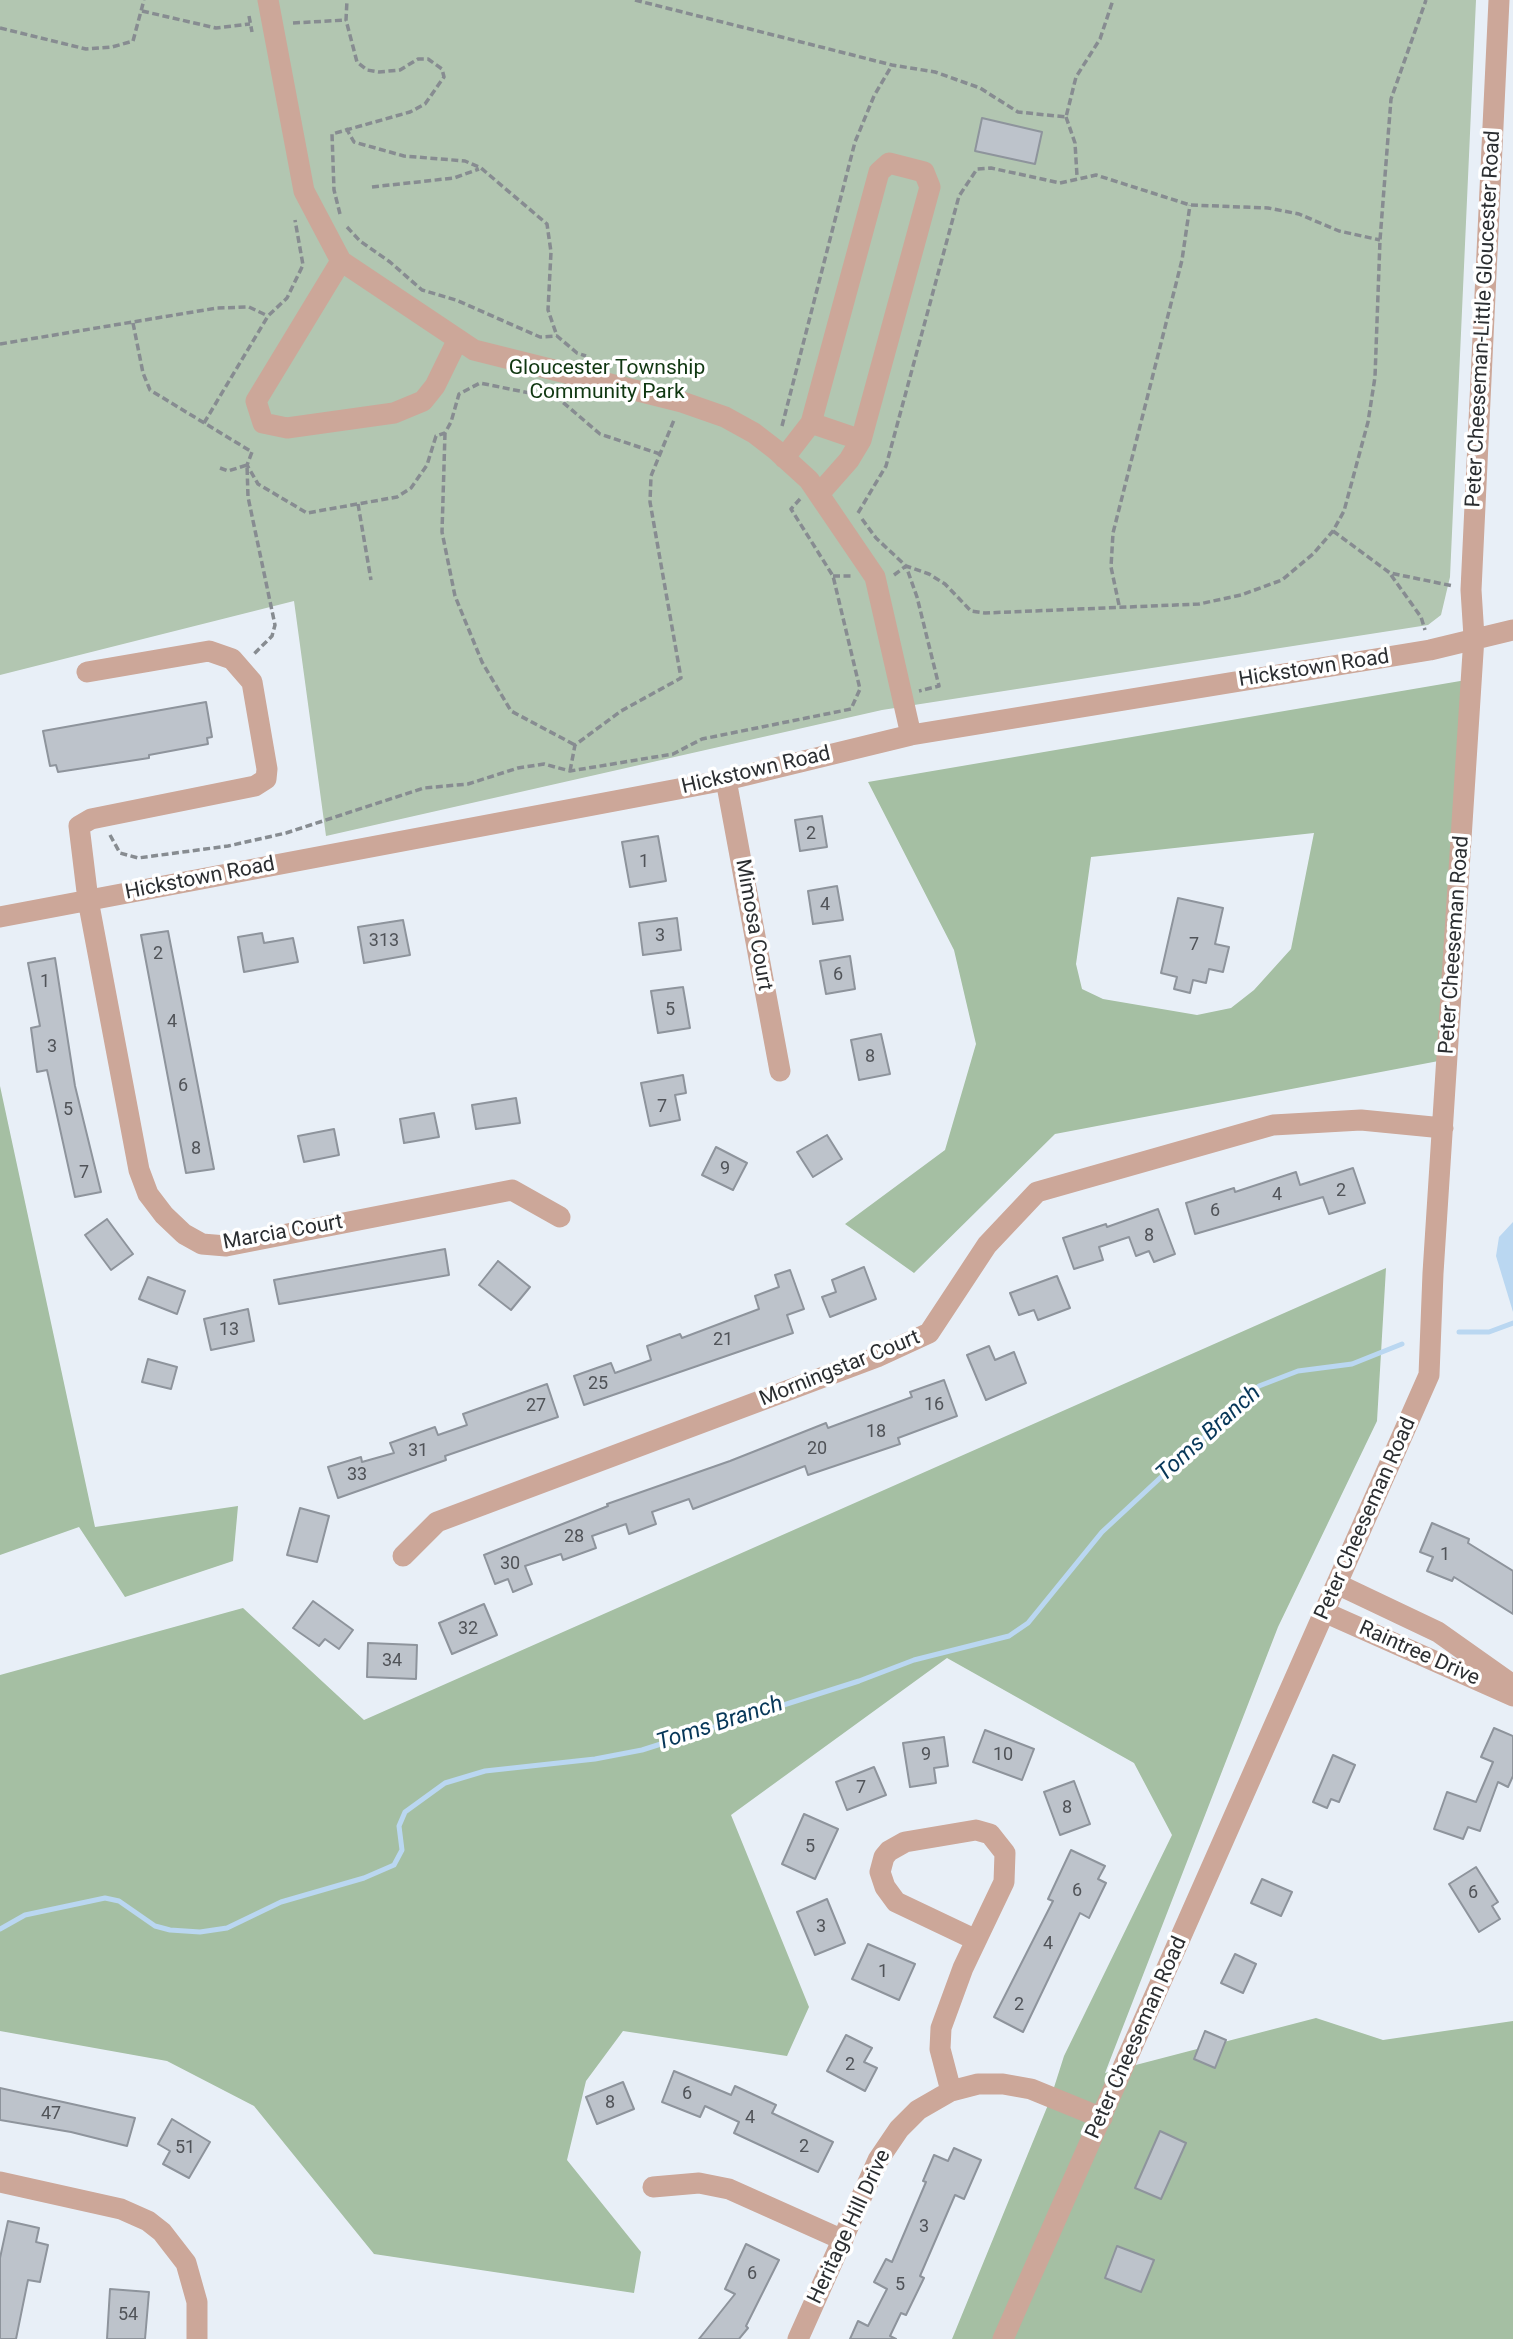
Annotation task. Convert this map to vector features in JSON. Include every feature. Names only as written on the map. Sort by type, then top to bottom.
[{"type":"street","points":[[268,0],[304,191],[341,261],[474,350],[682,402],[724,417],[754,433],[814,487],[875,577],[911,735]]},
{"type":"street","name":"Peter Cheeseman-Little Gloucester Road","points":[[1474,638],[1471,590],[1499,0]]},
{"type":"street","points":[[784,458],[811,423],[879,172],[889,163],[924,172],[930,187],[862,440],[849,460],[814,487]]},
{"type":"street","points":[[341,261],[256,401],[263,423],[286,428],[394,413],[423,401],[435,386],[457,341]]},
{"type":"street","points":[[811,423],[862,440]]},
{"type":"street","name":"Hickstown Road","points":[[0,917],[726,780],[911,735],[1430,650],[1513,630]]},
{"type":"street","name":"Peter Cheeseman Road","points":[[1003,2339],[1429,1375],[1474,638]]},
{"type":"street","points":[[87,672],[209,651],[222,654],[240,666]]},
{"type":"street","name":"Marcia Court","points":[[240,666],[252,682],[267,769],[266,779],[255,786],[235,792],[85,821],[79,826],[88,900],[139,1170],[148,1194],[184,1234],[202,1244],[226,1246],[512,1190],[560,1217]]},
{"type":"street","name":"Mimosa Court","points":[[726,780],[779,1071]]},
{"type":"street","name":"Morningstar Court","points":[[403,1556],[438,1522],[877,1357],[929,1333],[987,1245],[1037,1192],[1273,1125],[1362,1120],[1443,1128]]},
{"type":"street","name":"Raintree Drive","points":[[1337,1584],[1438,1632],[1513,1685]]},
{"type":"street","name":"Raintree Drive","points":[[1324,1612],[1513,1696]]},
{"type":"street","points":[[951,2091],[940,2049],[941,2028],[976,1940],[1004,1882],[1007,1863],[1001,1844],[990,1835],[976,1830],[905,1842],[884,1857],[880,1872],[885,1886],[897,1902],[976,1940]]},
{"type":"street","name":"Heritage Hill Drive","points":[[798,2339],[878,2160],[891,2139],[918,2110],[951,2091],[978,2084],[1016,2086],[1102,2118]]},
{"type":"street","points":[[0,2182],[121,2209],[148,2221],[162,2232],[186,2263],[197,2302],[197,2339]]},
{"type":"street","points":[[653,2187],[699,2183],[729,2189],[843,2240]]},
{"type":"path","points":[[0,28],[86,50],[112,47],[133,41],[144,0]]},
{"type":"path","points":[[635,0],[962,80],[1018,112],[1066,117]]},
{"type":"path","points":[[1077,177],[1075,143],[1066,117],[1076,77],[1100,38],[1113,0]]},
{"type":"path","points":[[142,11],[216,27],[346,20]]},
{"type":"path","points":[[248,12],[253,35]]},
{"type":"path","points":[[782,429],[855,142],[874,96],[892,65]]},
{"type":"path","points":[[346,128],[354,142],[404,156],[465,161],[481,168],[547,224],[551,253],[548,310],[558,336]]},
{"type":"path","points":[[372,187],[454,178],[481,168]]},
{"type":"path","points":[[858,513],[886,466],[959,196],[967,180],[977,169],[991,168],[1060,183],[1077,177],[1096,175],[1190,205],[1268,208],[1299,214],[1339,231],[1380,240]]},
{"type":"path","points":[[1119,606],[1111,567],[1113,533],[1182,260],[1190,205]]},
{"type":"path","points":[[204,423],[268,316],[286,298],[303,265],[298,229],[291,208]]},
{"type":"path","points":[[0,344],[218,308],[249,307],[268,316]]},
{"type":"path","points":[[570,771],[575,745],[621,710],[681,678],[650,502],[651,476],[682,402]]},
{"type":"path","points":[[445,433],[442,532],[455,596],[482,662],[510,711],[575,745]]},
{"type":"path","points":[[220,468],[228,471],[247,465],[248,498],[275,625],[264,645],[240,666]]},
{"type":"path","points":[[107,831],[120,853],[138,858],[228,846],[286,833],[424,788],[468,784],[517,768],[544,764],[570,771],[673,754],[702,739],[851,709],[860,688],[833,576],[791,509],[814,487]]},
{"type":"path","points":[[358,504],[371,580]]},
{"type":"path","points":[[1333,531],[1390,573],[1421,617],[1430,650]]},
{"type":"path","points":[[1390,573],[1471,590]]},
{"type":"green space","name":"Gloucester Township Community Park","points":[[0,0],[1476,0],[1450,577],[1441,615],[1428,625],[882,710],[326,836],[294,601],[0,675]]},
{"type":"green space","points":[[1472,679],[1449,1059],[1055,1134],[914,1273],[845,1224],[945,1150],[976,1044],[954,950],[868,782]],"holes":[[[1314,833],[1291,949],[1254,990],[1231,1008],[1197,1015],[1103,999],[1082,989],[1076,964],[1091,857]]]},
{"type":"green space","points":[[0,1086],[95,1527],[238,1506],[233,1561],[125,1597],[79,1527],[0,1555]]},
{"type":"green space","points":[[1386,1268],[1377,1421],[1278,1627],[1105,2073],[1316,2018],[1383,2040],[1513,2021],[1513,2339],[952,2339],[1050,2100],[1064,2056],[1172,1835],[1134,1763],[947,1658],[731,1815],[809,2007],[787,2056],[623,2031],[586,2081],[567,2160],[641,2252],[634,2293],[374,2254],[254,2106],[167,2061],[0,2031],[0,1675],[243,1608],[364,1720]]},
{"type":"water","points":[[1513,1222],[1513,1312],[1496,1256],[1499,1237]]},
{"type":"building","points":[[982,118],[1042,132],[1035,164],[975,151]]},
{"type":"building","points":[[206,702],[212,737],[207,738],[208,744],[149,755],[149,758],[58,772],[56,765],[50,766],[43,731]]},
{"type":"building","points":[[822,816],[827,847],[800,851],[795,820]]},
{"type":"building","points":[[658,836],[666,881],[630,887],[622,842]]},
{"type":"building","points":[[837,886],[843,920],[813,924],[808,891]]},
{"type":"building","points":[[1178,898],[1223,908],[1215,944],[1229,947],[1223,972],[1209,969],[1206,983],[1193,980],[1190,993],[1174,989],[1177,977],[1161,973]]},
{"type":"building","points":[[677,918],[681,950],[643,955],[639,923]]},
{"type":"building","points":[[403,920],[410,955],[364,963],[358,927]]},
{"type":"building","points":[[168,931],[214,1169],[186,1173],[141,935]]},
{"type":"building","points":[[262,933],[264,943],[293,938],[298,962],[244,972],[238,937]]},
{"type":"building","points":[[850,956],[855,989],[826,994],[820,961]]},
{"type":"building","points":[[55,958],[75,1086],[101,1192],[75,1197],[47,1070],[37,1072],[31,1028],[40,1026],[28,963]]},
{"type":"building","points":[[683,987],[690,1028],[658,1033],[651,991]]},
{"type":"building","points":[[881,1034],[890,1074],[859,1080],[851,1040]]},
{"type":"building","points":[[683,1075],[686,1093],[675,1095],[680,1120],[650,1126],[641,1083]]},
{"type":"building","points":[[516,1098],[520,1123],[476,1129],[472,1105]]},
{"type":"building","points":[[434,1113],[439,1137],[404,1143],[400,1119]]},
{"type":"building","points":[[334,1129],[339,1155],[304,1162],[298,1136]]},
{"type":"building","points":[[827,1135],[842,1159],[813,1177],[797,1152]]},
{"type":"building","points":[[716,1147],[747,1163],[733,1190],[702,1175]]},
{"type":"building","points":[[1353,1168],[1365,1203],[1329,1214],[1323,1197],[1195,1234],[1186,1203],[1234,1188],[1235,1192],[1296,1172],[1300,1185]]},
{"type":"building","points":[[1158,1209],[1175,1254],[1154,1262],[1149,1251],[1136,1256],[1129,1237],[1099,1247],[1103,1260],[1074,1269],[1063,1238],[1106,1224],[1107,1227]]},
{"type":"building","points":[[107,1219],[133,1254],[111,1270],[85,1235]]},
{"type":"building","points":[[445,1249],[449,1275],[279,1304],[274,1280]]},
{"type":"building","points":[[498,1261],[530,1287],[511,1310],[479,1285]]},
{"type":"building","points":[[864,1267],[876,1299],[830,1317],[822,1297],[836,1292],[832,1280]]},
{"type":"building","points":[[790,1270],[804,1309],[787,1315],[793,1333],[584,1405],[574,1376],[611,1363],[615,1373],[651,1360],[647,1346],[680,1334],[682,1338],[759,1309],[755,1296],[779,1287],[775,1275]]},
{"type":"building","points":[[1057,1276],[1070,1308],[1038,1320],[1034,1310],[1019,1315],[1010,1293]]},
{"type":"building","points":[[148,1277],[185,1291],[177,1314],[139,1299]]},
{"type":"building","points":[[248,1309],[254,1341],[211,1350],[204,1319]]},
{"type":"building","points":[[989,1346],[995,1360],[1014,1352],[1026,1383],[986,1400],[967,1355]]},
{"type":"building","points":[[148,1359],[177,1367],[171,1389],[142,1382]]},
{"type":"building","points":[[944,1380],[957,1416],[898,1438],[900,1444],[808,1475],[805,1466],[693,1509],[689,1499],[652,1512],[656,1524],[629,1534],[626,1524],[592,1536],[596,1548],[563,1560],[561,1554],[525,1566],[532,1584],[513,1592],[508,1579],[495,1584],[484,1555],[608,1506],[607,1504],[730,1461],[826,1423],[828,1428],[912,1397],[910,1392]]},
{"type":"building","points":[[547,1384],[558,1417],[445,1456],[446,1460],[338,1498],[328,1467],[361,1457],[362,1462],[394,1453],[390,1443],[435,1427],[438,1435],[467,1425],[463,1414]]},
{"type":"building","points":[[300,1508],[329,1516],[317,1562],[287,1555]]},
{"type":"building","points":[[1432,1523],[1469,1539],[1468,1543],[1513,1571],[1513,1614],[1454,1577],[1452,1581],[1427,1571],[1433,1557],[1420,1552]]},
{"type":"building","points":[[313,1601],[353,1630],[339,1649],[325,1639],[319,1646],[293,1628]]},
{"type":"building","points":[[484,1604],[497,1635],[452,1654],[439,1623]]},
{"type":"building","points":[[368,1643],[417,1645],[416,1679],[367,1677]]},
{"type":"building","points":[[1494,1728],[1513,1736],[1513,1776],[1508,1787],[1498,1782],[1480,1831],[1468,1827],[1463,1839],[1434,1829],[1447,1792],[1476,1802],[1493,1762],[1481,1757]]},
{"type":"building","points":[[985,1730],[1034,1749],[1022,1780],[973,1762]]},
{"type":"building","points":[[944,1737],[948,1766],[934,1768],[936,1783],[910,1787],[903,1743]]},
{"type":"building","points":[[1333,1755],[1355,1765],[1339,1802],[1331,1799],[1327,1808],[1313,1802]]},
{"type":"building","points":[[874,1767],[886,1795],[847,1810],[836,1782]]},
{"type":"building","points":[[1074,1781],[1090,1824],[1060,1835],[1044,1792]]},
{"type":"building","points":[[804,1814],[838,1829],[815,1879],[782,1864]]},
{"type":"building","points":[[1071,1850],[1105,1866],[1098,1879],[1106,1883],[1089,1918],[1080,1913],[1023,2032],[994,2017],[1053,1901],[1048,1899]]},
{"type":"building","points":[[1476,1867],[1498,1902],[1492,1906],[1500,1919],[1479,1932],[1449,1884]]},
{"type":"building","points":[[1262,1879],[1292,1892],[1281,1916],[1251,1903]]},
{"type":"building","points":[[827,1899],[845,1943],[815,1955],[797,1912]]},
{"type":"building","points":[[868,1944],[915,1964],[899,2000],[852,1979]]},
{"type":"building","points":[[1235,1954],[1256,1964],[1243,1993],[1221,1983]]},
{"type":"building","points":[[1205,2031],[1226,2040],[1215,2068],[1194,2059]]},
{"type":"building","points":[[846,2035],[872,2048],[864,2062],[877,2068],[865,2091],[827,2071]]},
{"type":"building","points":[[674,2071],[731,2095],[735,2086],[776,2105],[772,2113],[833,2142],[818,2172],[734,2133],[739,2122],[705,2106],[700,2117],[662,2102]]},
{"type":"building","points":[[623,2082],[634,2109],[597,2124],[586,2097]]},
{"type":"building","points":[[0,2088],[135,2118],[127,2146],[71,2132],[0,2120]]},
{"type":"building","points":[[172,2119],[210,2142],[189,2178],[163,2164],[170,2151],[158,2144]]},
{"type":"building","points":[[1160,2131],[1186,2143],[1161,2199],[1135,2188]]},
{"type":"building","points":[[954,2148],[981,2160],[964,2199],[955,2195],[920,2276],[924,2278],[906,2315],[901,2313],[890,2336],[896,2339],[850,2339],[858,2321],[868,2326],[887,2289],[874,2282],[886,2259],[892,2262],[926,2182],[923,2181],[934,2155],[948,2161]]},
{"type":"building","points":[[8,2221],[39,2228],[36,2242],[48,2245],[40,2282],[28,2280],[16,2339],[0,2339],[0,2258]]},
{"type":"building","points":[[746,2244],[779,2260],[746,2326],[748,2328],[739,2339],[699,2339],[735,2294],[725,2289]]},
{"type":"building","points":[[1117,2246],[1154,2260],[1141,2292],[1105,2278]]},
{"type":"building","points":[[110,2289],[149,2292],[145,2339],[107,2339]]},
{"type":"waterway","name":"Toms Branch","points":[[1459,1332],[1489,1332],[1513,1323]]},
{"type":"waterway","name":"Toms Branch","points":[[0,1929],[25,1915],[105,1898],[119,1901],[155,1926],[170,1930],[200,1932],[227,1928],[281,1902],[364,1878],[394,1865],[402,1850],[399,1826],[405,1812],[445,1783],[485,1771],[595,1759],[642,1750],[859,1681],[914,1660],[1009,1636],[1028,1623],[1102,1532],[1259,1386],[1298,1371],[1352,1364],[1402,1344]]}]
